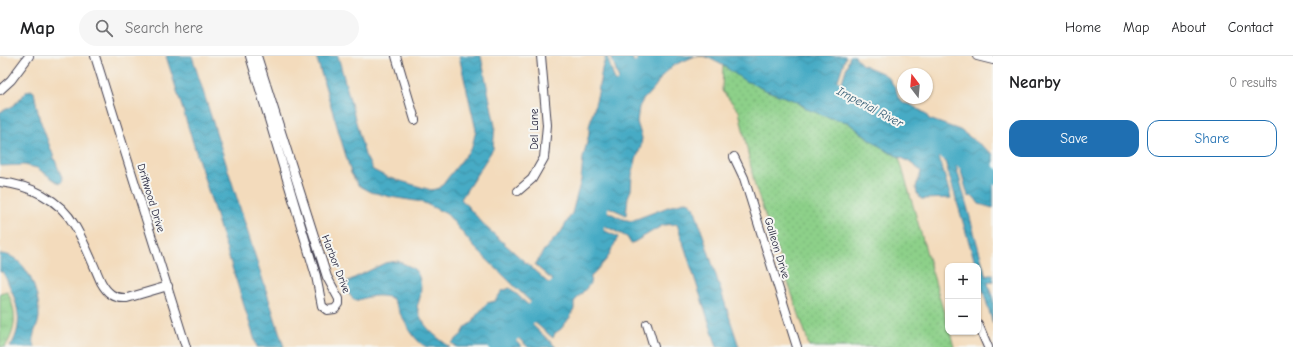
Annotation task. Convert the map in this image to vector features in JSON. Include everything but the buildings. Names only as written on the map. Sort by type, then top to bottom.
[{"type":"street","points":[[0,90],[11,80],[29,56]]},
{"type":"street","name":"Driftwood Drive","points":[[95,56],[186,347]]},
{"type":"street","name":"Harbor Drive","points":[[250,56],[316,276],[322,306],[327,310],[335,309],[339,304],[339,299],[325,271],[257,56]]},
{"type":"street","points":[[396,56],[415,120]]},
{"type":"street","name":"Del Lane","points":[[518,192],[532,179],[544,158],[547,125],[541,56]]},
{"type":"street","points":[[977,56],[993,60]]},
{"type":"street","name":"Galleon Drive","points":[[734,157],[744,178],[797,347]]},
{"type":"street","points":[[0,182],[30,189],[46,197],[60,208],[75,225],[104,288],[110,295],[121,299],[168,286]]},
{"type":"street","points":[[647,324],[654,347]]},
{"type":"street","points":[[981,331],[988,347]]},
{"type":"green space","points":[[723,66],[765,90],[796,101],[802,106],[831,118],[847,122],[885,150],[899,157],[945,317],[945,335],[951,335],[954,347],[809,347],[755,186],[739,111],[722,91]]},
{"type":"green space","points":[[7,291],[13,306],[14,326],[5,347],[0,347],[0,293]]},
{"type":"water","points":[[166,56],[192,56],[284,347],[257,347]]},
{"type":"water","points":[[316,56],[338,56],[365,155],[373,170],[387,177],[431,190],[440,188],[472,147],[476,130],[459,56],[481,56],[495,126],[493,149],[461,199],[487,228],[555,289],[537,308],[474,247],[447,214],[422,202],[371,192],[358,185],[351,173]]},
{"type":"water","points":[[606,56],[620,94],[625,93],[641,72],[636,56],[695,56],[674,65],[663,75],[639,107],[637,122],[642,138],[632,175],[631,190],[628,197],[626,215],[600,203],[597,204],[594,212],[593,221],[595,226],[618,237],[607,259],[591,276],[590,284],[574,302],[574,309],[571,316],[561,329],[555,333],[553,338],[526,315],[523,316],[508,332],[510,336],[522,347],[457,347],[452,343],[462,334],[466,327],[472,323],[487,303],[495,301],[502,291],[510,288],[537,313],[559,291],[560,288],[558,285],[535,265],[544,250],[561,232],[572,213],[581,180],[583,158],[589,134],[589,127]]},
{"type":"water","points":[[611,56],[632,56],[636,71],[622,89]]},
{"type":"water","points":[[703,56],[766,56],[767,62],[836,93],[839,92],[850,56],[855,56],[861,64],[888,77],[896,89],[897,104],[911,105],[925,113],[929,119],[960,130],[993,154],[993,208],[979,204],[974,197],[968,196],[956,153],[940,144],[937,145],[937,150],[951,198],[921,199],[916,191],[916,185],[921,171],[908,161],[885,150],[847,122],[809,110],[796,101],[765,90],[742,79],[711,59]]},
{"type":"water","points":[[770,56],[846,56],[835,89],[770,59]]},
{"type":"water","points":[[31,90],[34,92],[39,117],[63,181],[60,184],[37,168],[24,165],[0,166],[0,112],[13,106],[27,91]]},
{"type":"water","points":[[941,148],[953,155],[986,276],[993,274],[993,281],[988,283],[993,300],[993,324],[981,284],[981,263],[975,263]]},
{"type":"water","points":[[687,201],[694,207],[739,347],[717,347],[677,224],[663,225],[631,244],[627,237],[597,222],[600,208],[620,218],[631,221]]},
{"type":"water","points":[[0,254],[9,256],[18,261],[30,277],[34,287],[39,308],[39,317],[33,338],[35,347],[10,347],[18,328],[18,318],[12,291],[3,272],[0,272]]},
{"type":"water","points":[[398,261],[411,267],[418,273],[421,288],[417,306],[419,313],[429,330],[450,347],[428,347],[422,345],[412,333],[392,298],[374,296],[355,301],[347,292],[348,281],[385,263]]},
{"type":"water","points":[[526,319],[556,347],[528,347],[513,333]]},
{"type":"waterway","name":"Imperial River","points":[[612,113],[616,96],[636,71],[669,56]]},
{"type":"waterway","name":"Imperial River","points":[[764,56],[859,100]]},
{"type":"waterway","name":"Imperial River","points":[[918,134],[949,153],[993,176]]},
{"type":"waterway","name":"Imperial River","points":[[587,247],[593,238],[603,193],[603,180]]},
{"type":"waterway","name":"Imperial River","points":[[498,347],[560,285],[571,268]]}]
